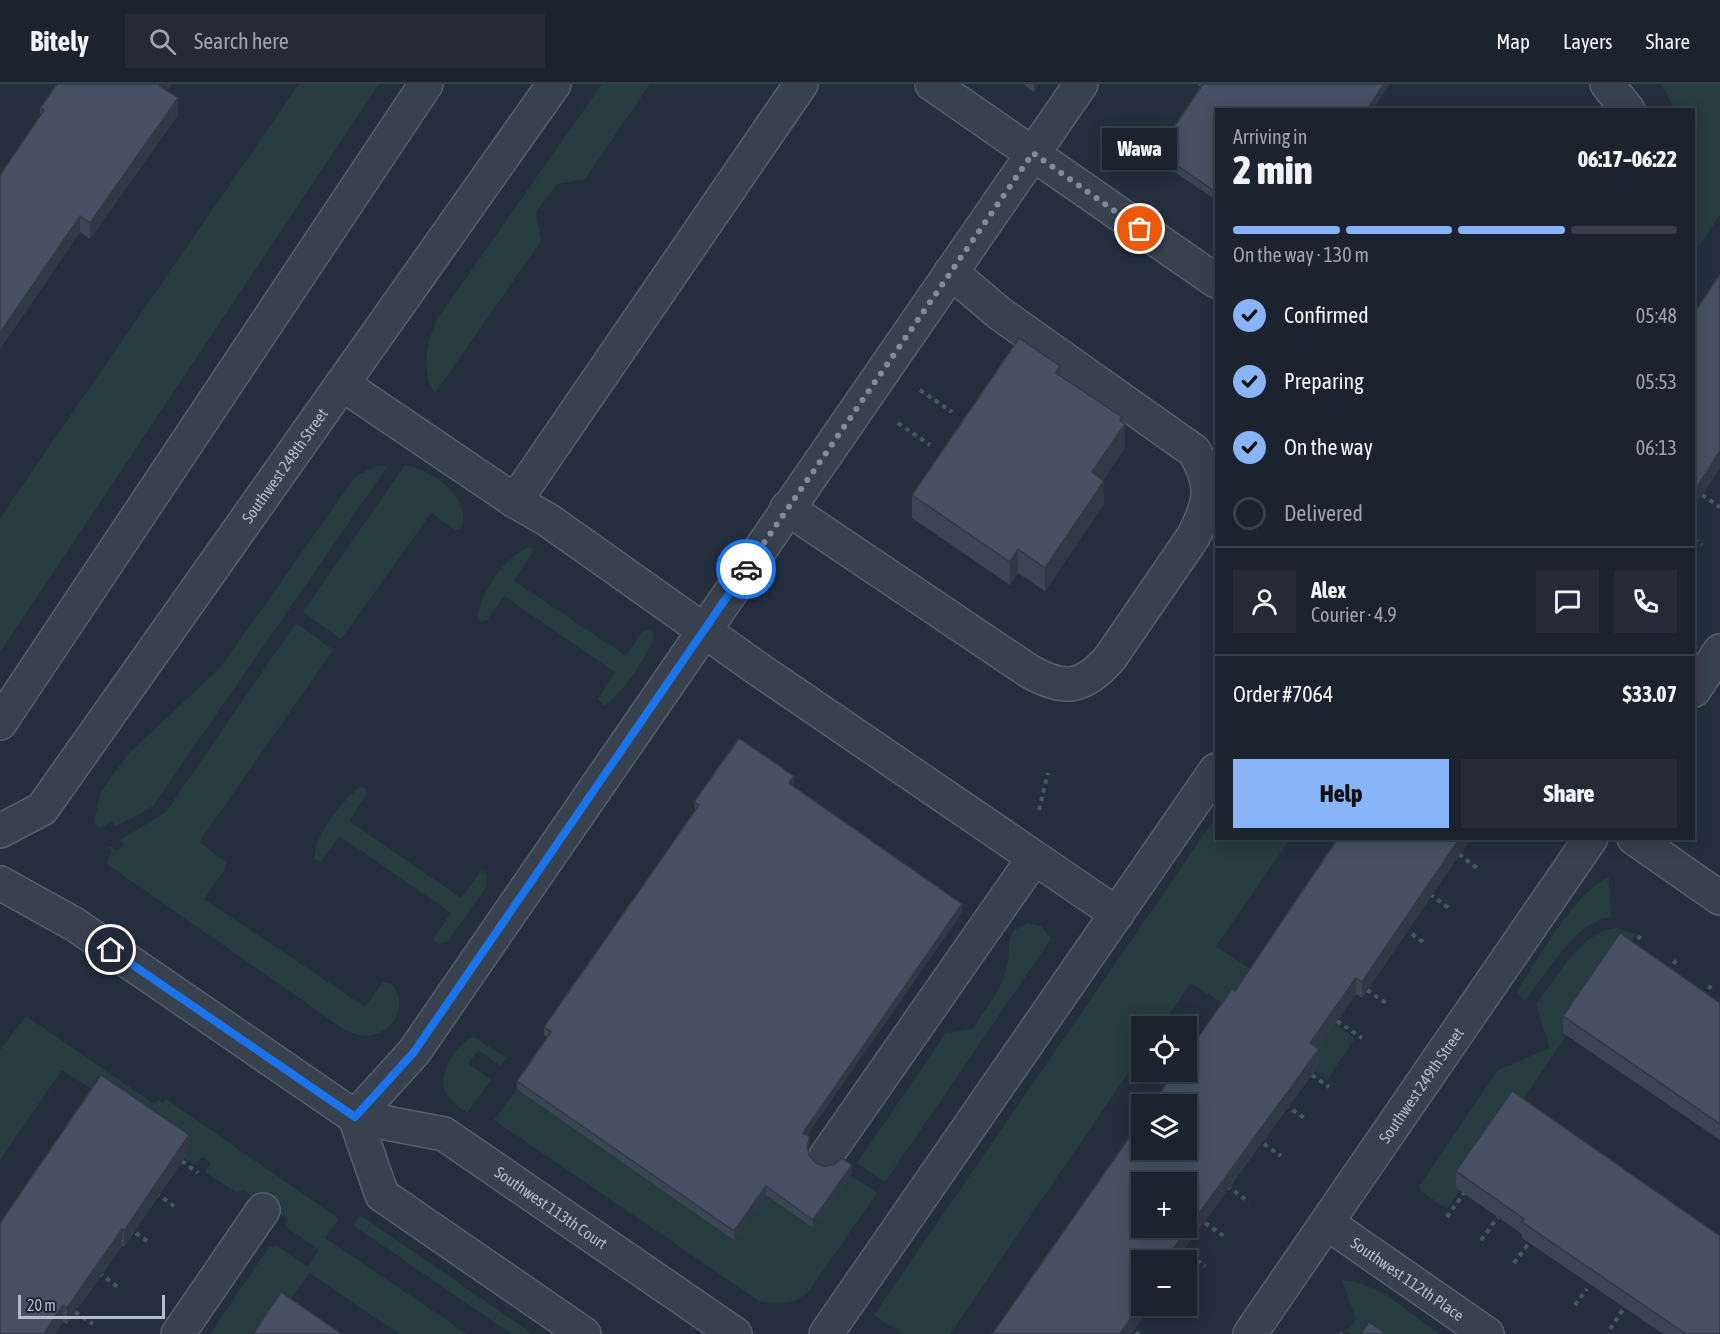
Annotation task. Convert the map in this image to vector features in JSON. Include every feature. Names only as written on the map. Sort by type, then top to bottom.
[{"type":"street","points":[[0,723],[426,84]]},
{"type":"street","name":"Southwest 248th Street","points":[[0,831],[42,809],[554,84]]},
{"type":"street","points":[[514,501],[801,84]]},
{"type":"street","points":[[932,84],[1215,280]]},
{"type":"street","points":[[584,1334],[382,1196],[355,1117],[414,1052],[706,632],[787,508],[1081,84]]},
{"type":"street","points":[[1606,84],[1626,108]]},
{"type":"street","points":[[787,508],[1029,671],[1061,685],[1079,684],[1095,676],[1110,658],[1193,537],[1203,517],[1208,495],[1207,473],[1194,451],[999,313],[951,272]]},
{"type":"street","points":[[342,384],[514,501],[548,520],[706,632],[1117,914]]},
{"type":"street","points":[[1695,688],[1720,651]]},
{"type":"street","points":[[826,1334],[1215,771]]},
{"type":"street","name":"Southwest 249th Street","points":[[1250,1334],[1590,840]]},
{"type":"street","points":[[1637,840],[1720,898]]},
{"type":"street","points":[[826,1156],[1034,858]]},
{"type":"street","name":"Southwest 113th Court","points":[[0,883],[74,924],[355,1117],[444,1134],[735,1334]]},
{"type":"street","points":[[178,1334],[263,1210]]},
{"type":"street","name":"Southwest 112th Place","points":[[1327,1223],[1487,1334]]},
{"type":"path","points":[[915,387],[952,412]]},
{"type":"path","points":[[893,420],[930,445]]},
{"type":"path","points":[[1702,495],[1720,507]]},
{"type":"path","points":[[1695,540],[1702,545]]},
{"type":"path","points":[[1037,816],[1048,773]]},
{"type":"path","points":[[1460,854],[1478,868]]},
{"type":"path","points":[[1424,890],[1451,910]]},
{"type":"path","points":[[1627,955],[1642,933]]},
{"type":"path","points":[[1412,934],[1426,944]]},
{"type":"path","points":[[1662,979],[1678,958]]},
{"type":"path","points":[[1703,997],[1713,982]]},
{"type":"path","points":[[1367,990],[1386,1003]]},
{"type":"path","points":[[1337,1021],[1362,1038]]},
{"type":"path","points":[[1312,1075],[1329,1087]]},
{"type":"path","points":[[1284,1105],[1306,1119]]},
{"type":"path","points":[[1264,1144],[1281,1156]]},
{"type":"path","points":[[182,1161],[198,1173]]},
{"type":"path","points":[[1221,1182],[1249,1202]]},
{"type":"path","points":[[156,1193],[174,1206]]},
{"type":"path","points":[[1447,1217],[1464,1193]]},
{"type":"path","points":[[1481,1240],[1498,1217]]},
{"type":"path","points":[[1205,1223],[1225,1237]]},
{"type":"path","points":[[136,1233],[150,1243]]},
{"type":"path","points":[[1514,1263],[1529,1243]]},
{"type":"path","points":[[1197,1260],[1205,1266]]},
{"type":"path","points":[[93,1269],[118,1287]]},
{"type":"path","points":[[1575,1305],[1587,1289]]},
{"type":"path","points":[[1610,1329],[1628,1302]]},
{"type":"path","points":[[75,1312],[93,1324]]},
{"type":"green space","points":[[299,84],[379,84],[0,652],[0,518]]},
{"type":"green space","points":[[602,84],[650,84],[585,179],[557,184],[536,212],[541,241],[435,393],[430,385],[426,366],[428,345],[438,318]]},
{"type":"green space","points":[[1662,84],[1720,84],[1720,215],[1695,252],[1695,108],[1674,108]]},
{"type":"green space","points":[[379,465],[387,467],[153,806],[115,827],[112,821],[101,828],[94,823],[100,793],[129,753],[220,668],[353,480]]},
{"type":"green space","points":[[405,465],[437,479],[455,496],[461,506],[463,517],[461,528],[455,530],[431,513],[341,639],[303,612]]},
{"type":"green space","points":[[529,547],[533,549],[531,554],[514,581],[626,656],[642,632],[650,629],[654,633],[648,650],[634,673],[618,694],[604,706],[598,699],[615,672],[504,596],[487,620],[480,622],[477,617],[479,607],[496,576],[512,558]]},
{"type":"green space","points":[[296,623],[333,650],[199,842],[226,862],[226,868],[204,899],[365,1007],[383,982],[390,983],[397,992],[398,1013],[384,1031],[373,1035],[360,1035],[345,1030],[107,864],[111,851],[108,847],[113,847],[116,851],[124,846],[120,840],[166,812]]},
{"type":"green space","points":[[361,787],[367,790],[366,795],[349,821],[461,898],[482,870],[487,874],[486,887],[448,941],[438,945],[433,939],[451,913],[340,836],[321,861],[315,859],[318,840],[330,819]]},
{"type":"green space","points":[[1215,818],[1215,840],[1289,840],[1216,946],[1333,1026],[1335,1024],[1355,1038],[1327,1080],[1315,1071],[1318,1065],[1191,983],[1168,1016],[1131,1016],[1131,1069],[950,1334],[903,1334],[874,1315]]},
{"type":"green space","points":[[1609,877],[1611,917],[1598,920],[1574,938],[1525,1001],[1516,993],[1558,928],[1583,897]]},
{"type":"green space","points":[[1027,923],[1041,926],[1051,939],[885,1182],[857,1163],[946,1033],[972,1029],[982,1015],[1005,975],[1013,931]]},
{"type":"green space","points":[[1618,928],[1636,935],[1447,1209],[1421,1191],[1420,1185],[1498,1070],[1550,1048],[1536,1005],[1561,969],[1581,946],[1593,937]]},
{"type":"green space","points":[[26,1016],[154,1104],[159,1100],[163,1103],[166,1099],[339,1219],[325,1238],[467,1334],[399,1334],[310,1273],[264,1334],[210,1334],[269,1247],[277,1246],[308,1267],[319,1250],[289,1229],[286,1225],[289,1220],[243,1190],[236,1192],[205,1172],[211,1163],[202,1157],[195,1165],[184,1158],[188,1151],[62,1070],[0,1160],[0,1050]]},
{"type":"green space","points":[[474,1037],[506,1058],[501,1066],[478,1050],[468,1064],[491,1080],[467,1113],[446,1093],[444,1077],[455,1052]]},
{"type":"green space","points":[[517,1089],[766,1195],[813,1228],[850,1175],[877,1193],[808,1292],[796,1300],[785,1303],[773,1304],[759,1301],[494,1120]]},
{"type":"green space","points":[[360,1215],[533,1334],[511,1334],[353,1225]]},
{"type":"green space","points":[[1342,1280],[1368,1286],[1381,1293],[1439,1334],[1351,1334],[1347,1331],[1356,1320]]},
{"type":"building","points":[[57,84],[161,84],[160,86],[178,98],[90,223],[80,216],[0,333],[0,175],[44,110],[40,108]]},
{"type":"building","points":[[1203,84],[1384,84],[1368,108],[1215,108],[1215,191],[1157,152]]},
{"type":"building","points":[[1720,274],[1720,451],[1695,490],[1695,312]]},
{"type":"building","points":[[1019,338],[1060,366],[1056,373],[1122,417],[1120,420],[1125,424],[1092,472],[1104,481],[1045,568],[1018,549],[1010,562],[912,495]]},
{"type":"building","points":[[739,738],[794,776],[789,783],[962,904],[803,1133],[810,1137],[807,1147],[809,1155],[816,1163],[824,1166],[833,1165],[842,1158],[852,1165],[813,1220],[766,1186],[734,1231],[517,1081],[551,1032],[544,1027],[699,805],[694,802]]},
{"type":"building","points":[[1337,840],[1459,840],[1362,982],[1356,978],[1310,1043],[1319,1049],[1197,1216],[1197,1172],[1131,1172],[1131,1238],[1181,1238],[1172,1250],[1131,1250],[1132,1316],[1120,1334],[992,1334],[1131,1135],[1131,1160],[1197,1160],[1197,1094],[1159,1094],[1167,1082],[1197,1082],[1197,1038],[1232,989],[1235,991]]},
{"type":"building","points":[[1620,933],[1720,1003],[1720,1124],[1563,1016]]},
{"type":"building","points":[[101,1075],[189,1135],[124,1231],[122,1229],[67,1308],[63,1305],[44,1334],[0,1334],[0,1223]]},
{"type":"building","points":[[1512,1091],[1720,1236],[1719,1334],[1686,1334],[1522,1222],[1524,1219],[1456,1171]]},
{"type":"building","points":[[281,1292],[342,1334],[253,1334]]},
{"type":"building","points":[[1369,1322],[1387,1334],[1361,1334]]},
{"type":"way so far","points":[[746,569],[1033,153],[1140,229]]},
{"type":"place","name":"Wawa","points":[[1140,229]]},
{"type":"route","points":[[111,950],[355,1117],[414,1052],[706,632],[746,569]]}]
